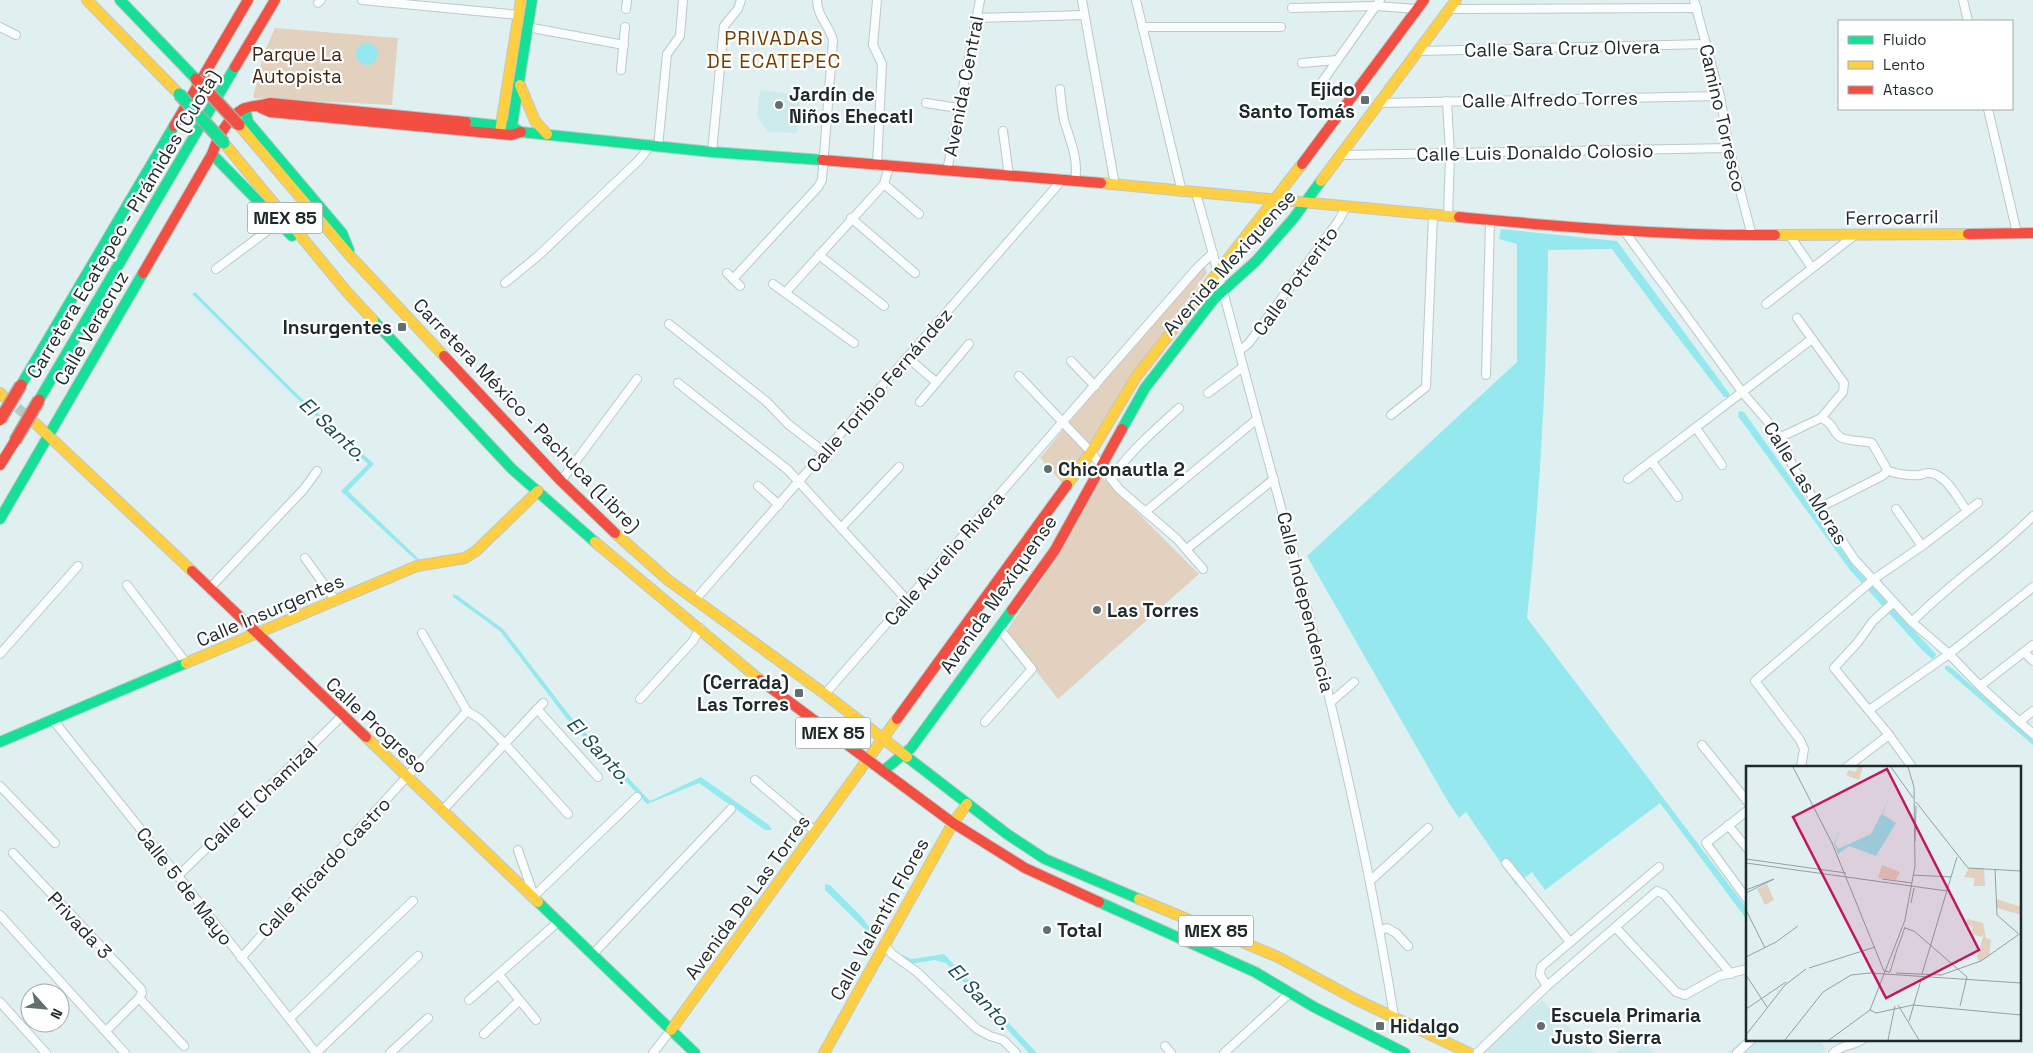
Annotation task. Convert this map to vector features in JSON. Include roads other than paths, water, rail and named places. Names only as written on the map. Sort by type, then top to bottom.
[{"type":"main road","name":"Carretera México - Pachuca (Libre)","points":[[87,0],[224,143],[347,292],[512,469],[605,551],[768,686],[953,823],[1025,868],[1255,972],[1314,1007],[1405,1053]]},
{"type":"main road","name":"Carretera México - Pachuca (Libre)","points":[[120,0],[239,125],[352,258],[561,481],[609,528],[668,580],[825,694],[1007,834],[1045,859],[1278,957],[1355,998],[1469,1053]]},
{"type":"main road","name":"Carretera Ecatepec - Pirámides (Cuota)","points":[[0,420],[248,0]]},
{"type":"main road","name":"Carretera Ecatepec - Pirámides (Cuota)","points":[[0,465],[275,0]]},
{"type":"main road","points":[[509,131],[518,15],[521,0]]},
{"type":"main road","points":[[509,131],[519,83],[532,0]]},
{"type":"main road","name":"Avenida Mexiquense","points":[[882,771],[911,748],[1055,550],[1145,388],[1222,290],[1256,261],[1305,204],[1453,4]]},
{"type":"main road","name":"Avenida Mexiquense","points":[[868,760],[1091,452],[1136,376],[1218,274],[1420,5]]},
{"type":"main road","points":[[519,83],[535,121],[548,134]]},
{"type":"main road","name":"Ferrocarril","points":[[245,108],[261,108],[270,104],[654,147],[823,162],[1069,180],[1182,192],[1275,199],[1305,204],[1625,232],[1752,236],[2033,233]]},
{"type":"main road","points":[[245,108],[248,122],[254,130],[342,233],[352,258]]},
{"type":"main road","name":"Calle Veracruz","points":[[0,519],[212,154],[215,143],[237,114],[245,108]]},
{"type":"main road","points":[[212,154],[313,258],[329,278],[347,292]]},
{"type":"main road","name":"Calle Progreso","points":[[35,424],[49,435],[210,588],[695,1053]]},
{"type":"main road","name":"Calle Insurgentes","points":[[0,742],[417,566],[465,558],[476,551],[538,491]]},
{"type":"main road","name":"Avenida De Las Torres","points":[[671,1030],[868,760]]},
{"type":"main road","name":"Calle Valentín Flores","points":[[824,1053],[953,823],[968,804]]},
{"type":"street","points":[[362,0],[518,15]]},
{"type":"street","points":[[626,9],[627,0]]},
{"type":"street","points":[[505,283],[538,256],[654,147],[668,54],[680,36],[683,0]]},
{"type":"street","points":[[712,152],[724,26],[738,9],[741,0]]},
{"type":"street","points":[[733,279],[818,187],[822,180],[833,40],[830,31],[818,12],[817,0]]},
{"type":"street","points":[[877,0],[873,45],[882,64],[877,166]]},
{"type":"street","name":"Avenida Central","points":[[946,171],[980,0]]},
{"type":"street","points":[[1082,0],[1115,185]]},
{"type":"street","points":[[1136,0],[1182,192]]},
{"type":"street","points":[[1963,0],[1968,20]]},
{"type":"street","points":[[1292,8],[1378,3],[1420,5]]},
{"type":"street","points":[[1322,82],[1378,3]]},
{"type":"street","points":[[1453,4],[1696,4]]},
{"type":"street","name":"Camino Torresco","points":[[1696,4],[1720,96],[1729,148],[1752,236]]},
{"type":"street","points":[[976,18],[1084,15]]},
{"type":"street","points":[[0,27],[16,35]]},
{"type":"street","points":[[527,27],[624,45]]},
{"type":"street","points":[[621,70],[625,27]]},
{"type":"street","points":[[1142,27],[1281,27]]},
{"type":"street","name":"Calle Sara Cruz Olvera","points":[[1419,51],[1706,44]]},
{"type":"street","points":[[1302,63],[1337,60]]},
{"type":"street","points":[[1060,89],[1064,120],[1078,169],[1069,180]]},
{"type":"street","name":"Calle Alfredo Torres","points":[[1381,103],[1720,96]]},
{"type":"street","points":[[1448,101],[1450,154],[1448,217]]},
{"type":"street","points":[[926,103],[958,108]]},
{"type":"street","points":[[1988,110],[2017,233]]},
{"type":"street","points":[[1003,131],[1009,176]]},
{"type":"street","name":"Calle Luis Donaldo Colosio","points":[[1342,155],[1729,148]]},
{"type":"street","points":[[786,292],[851,218],[884,184],[889,167]]},
{"type":"street","name":"Calle Toribio Fernández","points":[[695,600],[907,357],[1069,180]]},
{"type":"street","points":[[884,184],[919,214]]},
{"type":"street","name":"Calle Independencia","points":[[1196,193],[1274,479],[1331,702],[1380,930],[1394,1016]]},
{"type":"street","name":"Calle Potrerito","points":[[1239,351],[1250,344],[1339,220],[1346,207]]},
{"type":"street","points":[[1391,415],[1426,387],[1433,215]]},
{"type":"street","points":[[851,218],[915,273]]},
{"type":"street","points":[[1486,375],[1490,220]]},
{"type":"street","points":[[216,269],[279,222]]},
{"type":"street","name":"Calle Las Moras","points":[[1625,232],[1743,393],[1781,437],[1794,469],[1855,560],[1912,622],[1949,654],[1980,686],[2033,734]]},
{"type":"street","points":[[1766,304],[1855,235]]},
{"type":"street","points":[[1790,236],[1812,268]]},
{"type":"street","name":"Calle Aurelio Rivera","points":[[825,694],[1198,267],[1213,253]]},
{"type":"street","points":[[819,255],[884,306]]},
{"type":"street","points":[[727,273],[740,286]]},
{"type":"street","points":[[773,284],[854,343]]},
{"type":"street","points":[[1781,437],[1821,418],[1845,388],[1844,383],[1796,318]]},
{"type":"street","points":[[668,324],[767,402],[788,424],[824,452]]},
{"type":"street","points":[[1628,479],[1812,339]]},
{"type":"street","points":[[920,402],[969,344]]},
{"type":"street","points":[[907,357],[936,382]]},
{"type":"street","points":[[1071,361],[1095,386]]},
{"type":"street","points":[[1208,393],[1243,366]]},
{"type":"street","points":[[1019,376],[1091,452],[1119,489],[1187,549],[1203,569]]},
{"type":"street","points":[[561,481],[637,378]]},
{"type":"street","points":[[678,383],[788,470],[907,600]]},
{"type":"street","points":[[1110,479],[1142,442],[1179,408]]},
{"type":"street","points":[[1821,418],[1829,421],[1842,438],[1872,443],[1888,471],[1898,474],[1919,475],[1928,472],[1936,474],[1944,480],[1967,511]]},
{"type":"street","points":[[1145,512],[1258,419]]},
{"type":"street","points":[[1696,428],[1722,465]]},
{"type":"street","points":[[1652,462],[1678,497]]},
{"type":"street","points":[[842,528],[899,467]]},
{"type":"street","points":[[210,588],[304,489],[317,471]]},
{"type":"street","points":[[1819,508],[1888,471]]},
{"type":"street","points":[[1187,549],[1274,479]]},
{"type":"street","points":[[758,486],[779,504]]},
{"type":"street","points":[[1801,766],[1804,749],[1800,740],[1755,681],[1874,579],[1922,546],[1978,503]]},
{"type":"street","points":[[1896,509],[1922,546]]},
{"type":"street","points":[[1912,622],[1932,602],[2008,541],[2033,516]]},
{"type":"street","points":[[305,558],[336,601]]},
{"type":"street","points":[[0,654],[78,566]]},
{"type":"street","points":[[127,585],[187,664]]},
{"type":"street","points":[[1869,710],[1949,654],[2033,587]]},
{"type":"street","points":[[1894,602],[1873,621],[1858,642],[1834,668],[1889,735],[1911,766]]},
{"type":"street","points":[[986,722],[1032,669],[998,627]]},
{"type":"street","points":[[640,698],[693,641],[700,628]]},
{"type":"street","points":[[422,633],[467,711],[480,719],[568,814]]},
{"type":"street","points":[[1980,686],[2033,646]]},
{"type":"street","points":[[2024,652],[2033,661]]},
{"type":"street","points":[[1331,702],[1354,682]]},
{"type":"street","points":[[442,811],[544,703]]},
{"type":"street","points":[[537,709],[598,777]]},
{"type":"street","name":"Calle Ricardo Castro","points":[[241,958],[467,711]]},
{"type":"street","points":[[2019,722],[2033,711]]},
{"type":"street","name":"Calle El Chamizal","points":[[178,876],[342,716]]},
{"type":"street","name":"Calle 5 de Mayo","points":[[52,720],[178,876],[316,1053]]},
{"type":"street","points":[[1848,766],[1889,735]]},
{"type":"street","points":[[1702,745],[1746,800]]},
{"type":"street","points":[[755,780],[816,832]]},
{"type":"street","points":[[0,786],[55,843]]},
{"type":"street","points":[[518,850],[533,897],[637,797]]},
{"type":"street","points":[[592,954],[730,809]]},
{"type":"street","points":[[1746,812],[1706,843],[1746,898]]},
{"type":"street","points":[[1728,825],[1746,847]]},
{"type":"street","points":[[1370,881],[1428,828]]},
{"type":"street","name":"Privada 3","points":[[13,853],[141,989],[142,994],[139,998],[184,1046]]},
{"type":"street","points":[[1506,863],[1570,942]]},
{"type":"street","points":[[1548,986],[1540,975],[1541,967],[1659,867]]},
{"type":"street","points":[[1477,1053],[1548,986],[1657,891],[1661,891],[1731,974]]},
{"type":"street","points":[[290,1018],[413,901]]},
{"type":"street","points":[[0,915],[125,1053]]},
{"type":"street","points":[[469,1000],[558,922]]},
{"type":"street","points":[[1380,930],[1387,928],[1396,933],[1408,946]]},
{"type":"street","points":[[1616,928],[1676,992],[1685,996],[1719,976],[1746,969]]},
{"type":"street","points":[[884,945],[977,1029],[1003,1040],[1016,1053]]},
{"type":"street","points":[[316,1053],[418,956]]},
{"type":"street","points":[[499,975],[536,1020]]},
{"type":"street","points":[[1224,1053],[1290,992]]},
{"type":"street","points":[[106,1031],[139,998]]},
{"type":"street","points":[[484,1034],[520,1001]]},
{"type":"street","points":[[0,1002],[46,1053]]},
{"type":"street","points":[[390,1053],[428,1018]]},
{"type":"street","name":"Avenida De Las Torres","points":[[653,1053],[671,1030]]},
{"type":"street","points":[[1737,1053],[1751,1040]]},
{"type":"street","points":[[1833,1053],[1842,1045],[1851,1042],[1855,1053]]},
{"type":"street","points":[[1842,1045],[1847,1053]]},
{"type":"street","points":[[1165,1046],[1171,1053]]},
{"type":"water","points":[[367,43],[375,46],[378,54],[375,62],[367,65],[359,62],[356,54],[359,46]]},
{"type":"water","points":[[1501,229],[1617,241],[1729,393],[1729,397],[1724,397],[1612,249],[1548,250],[1542,434],[1527,618],[1746,907],[1746,919],[1660,803],[1545,890],[1532,872],[1516,885],[1466,812],[1459,818],[1447,800],[1307,556],[1517,362],[1517,244],[1499,239]]},
{"type":"water","name":"El Santo.","points":[[195,292],[298,395],[374,464],[348,491],[422,562],[419,562],[410,555],[341,491],[368,464],[290,392],[192,294]]},
{"type":"water","points":[[1739,411],[1744,412],[1854,567],[1936,654],[1935,657],[1932,659],[1923,651],[1850,570],[1738,416]]},
{"type":"water","name":"El Santo.","points":[[453,594],[503,629],[570,716],[650,801],[701,777],[769,825],[772,830],[765,830],[699,783],[647,804],[567,719],[500,631],[453,597]]},
{"type":"water","points":[[1945,666],[1949,666],[1954,670],[2033,740],[2033,745],[1945,669]]},
{"type":"water","points":[[825,884],[830,885],[860,915],[878,938],[875,939],[825,890]]},
{"type":"water","name":"El Santo.","points":[[892,951],[912,959],[944,954],[1037,1053],[1029,1053],[946,963],[935,960],[910,964]]},
{"type":"tunnel","points":[[6,398],[33,421]]},
{"type":"place","name":"Ejido Santo Tomás","points":[[1365,100]]},
{"type":"place","name":"Jardín de Niños Ehecatl","points":[[779,105]]},
{"type":"place","name":"Insurgentes","points":[[402,327]]},
{"type":"place","name":"Chiconautla 2","points":[[1048,469]]},
{"type":"place","name":"Las Torres","points":[[1097,610]]},
{"type":"place","name":"(Cerrada) Las Torres","points":[[799,693]]},
{"type":"place","name":"Total","points":[[1047,930]]},
{"type":"place","name":"Hidalgo","points":[[1380,1026]]},
{"type":"place","name":"Escuela Primaria Justo Sierra","points":[[1541,1026]]},
{"type":"district","name":"PRIVADAS DE ECATEPEC","points":[[774,50]]},
{"type":"park label","name":"Parque La Autopista","points":[[297,65]]}]
